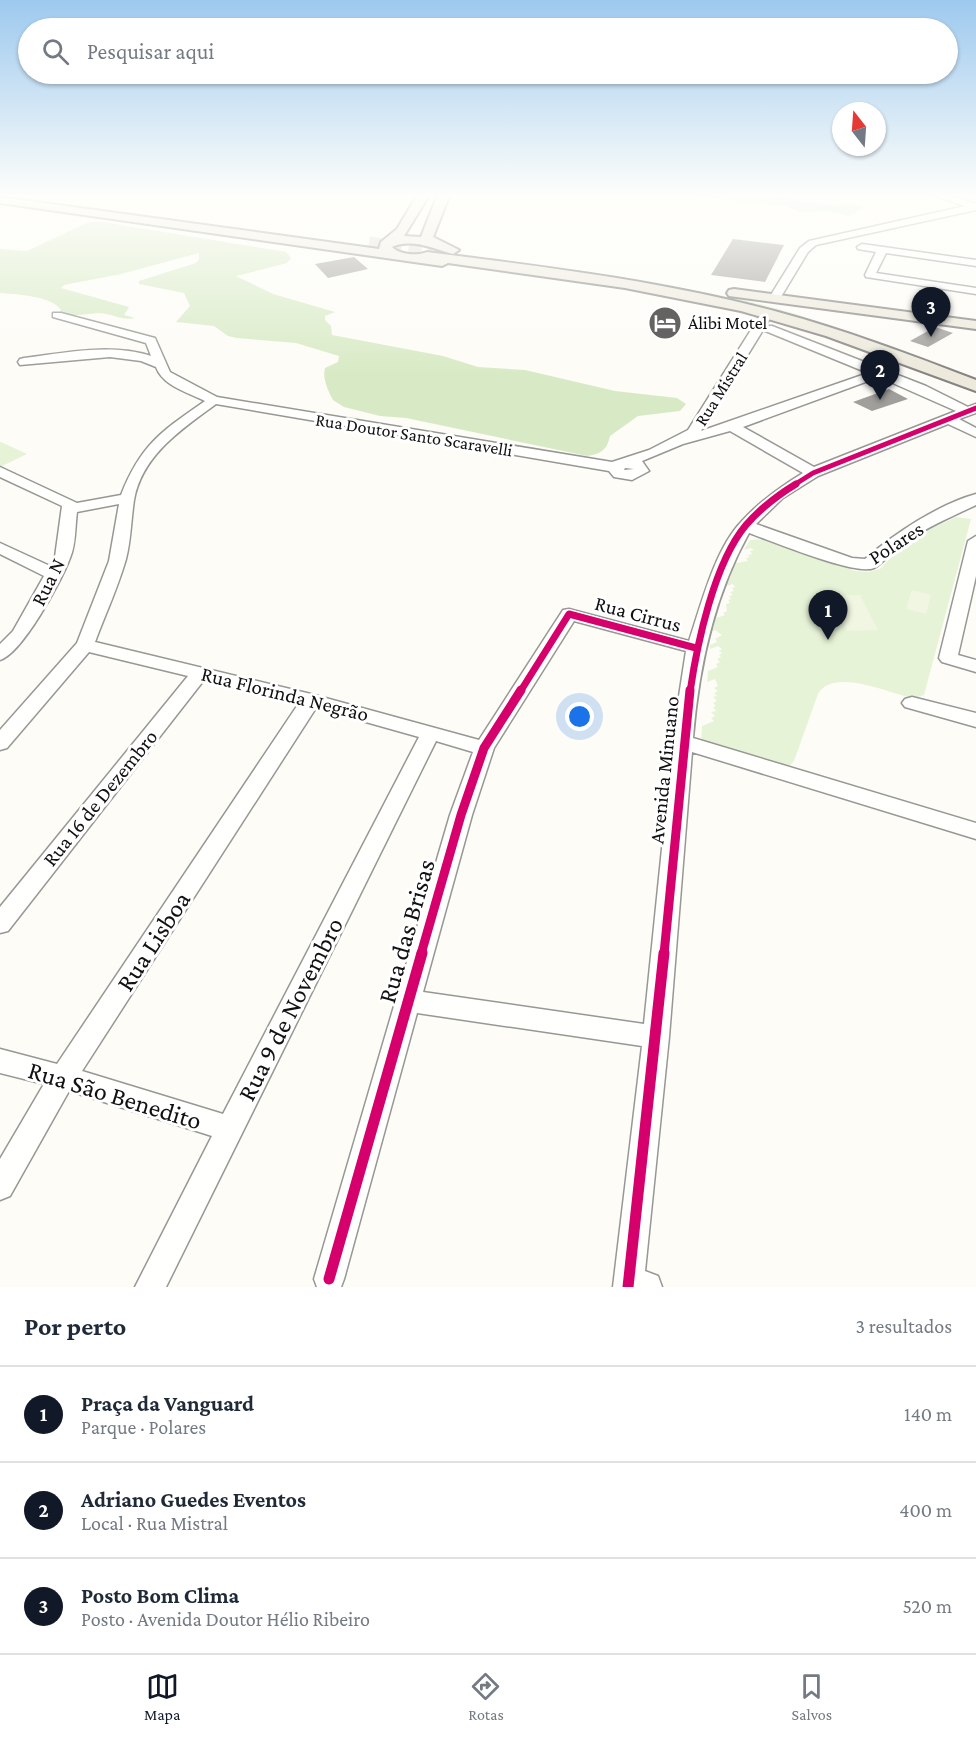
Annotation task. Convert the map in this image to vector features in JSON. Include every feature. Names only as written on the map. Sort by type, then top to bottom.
[{"type":"main road","points":[[383,254],[403,257],[410,254]]},
{"type":"main road","points":[[395,254],[403,257]]},
{"type":"main road","points":[[464,254],[622,284],[764,324],[824,330],[879,348],[976,386]]},
{"type":"main road","points":[[479,254],[730,293],[976,325]]},
{"type":"main road","points":[[730,293],[806,315],[976,376]]},
{"type":"main road","points":[[866,337],[850,323],[852,317],[862,314],[887,313]]},
{"type":"street","points":[[780,298],[802,254]]},
{"type":"street","points":[[880,254],[870,275],[976,291]]},
{"type":"street","points":[[911,254],[976,263]]},
{"type":"street","points":[[57,315],[152,340],[158,351],[160,364]]},
{"type":"street","points":[[764,324],[965,413],[976,433]]},
{"type":"street","name":"Rua Mistral","points":[[689,437],[764,324]]},
{"type":"street","points":[[24,362],[96,354],[126,354],[145,357],[160,364]]},
{"type":"street","name":"Rua Doutor Santo Scaravelli","points":[[160,364],[165,374],[178,383],[214,400],[273,412],[619,465],[616,472],[627,476],[637,475],[650,463],[689,437]]},
{"type":"street","points":[[619,465],[654,453],[689,437],[732,426],[879,373]]},
{"type":"street","points":[[0,743],[85,645],[117,561],[123,535],[127,498],[135,478],[154,447],[166,434],[214,400]]},
{"type":"street","name":"Avenida Minuano","points":[[635,1285],[684,742],[696,648],[723,566],[745,526],[778,495],[813,473],[965,413]]},
{"type":"street","points":[[732,426],[813,473]]},
{"type":"street","points":[[0,471],[70,504],[69,509],[127,498]]},
{"type":"street","name":"Polares","points":[[745,526],[850,563],[864,565],[870,564],[895,541],[976,499]]},
{"type":"street","name":"Rua N","points":[[4,645],[20,634],[63,557],[69,509]]},
{"type":"street","points":[[976,541],[948,658],[976,666]]},
{"type":"street","points":[[0,548],[54,575]]},
{"type":"street","name":"Rua Cirrus","points":[[569,614],[696,648]]},
{"type":"street","name":"Rua das Brisas","points":[[329,1279],[461,815],[484,748],[569,614]]},
{"type":"street","name":"Rua Florinda Negrão","points":[[85,645],[311,700],[484,748]]},
{"type":"street","name":"Rua 16 de Dezembro","points":[[0,924],[200,673]]},
{"type":"street","name":"Rua Lisboa","points":[[0,1186],[63,1077],[311,700]]},
{"type":"street","points":[[912,703],[976,720]]},
{"type":"street","name":"Rua 9 de Novembro","points":[[150,1287],[431,732]]},
{"type":"street","points":[[684,742],[976,831]]},
{"type":"street","points":[[408,1001],[656,1037]]},
{"type":"street","name":"Rua São Benedito","points":[[0,1061],[63,1077],[229,1129]]},
{"type":"green space","points":[[0,254],[195,254],[121,274],[64,285],[61,288],[129,307],[124,315],[135,318],[98,313],[59,314],[61,310],[56,305],[42,299],[0,293]]},
{"type":"green space","points":[[199,254],[288,254],[291,258],[287,263],[236,276],[273,294],[335,312],[325,316],[325,320],[331,326],[332,335],[443,356],[478,367],[525,370],[615,391],[677,398],[686,404],[680,411],[638,416],[610,436],[603,451],[587,456],[344,407],[333,400],[324,376],[325,368],[338,362],[339,356],[296,343],[237,338],[228,336],[214,326],[176,322],[190,306],[184,293],[139,284],[139,281],[196,263]]},
{"type":"green space","points":[[616,279],[746,301],[822,323],[815,327]]},
{"type":"green space","points":[[1,442],[27,454],[0,467]]},
{"type":"green space","points":[[956,517],[971,519],[924,695],[908,697],[847,682],[825,686],[818,694],[794,761],[790,765],[784,766],[701,743],[702,726],[714,721],[711,718],[715,716],[711,712],[716,711],[713,703],[717,701],[713,697],[717,696],[714,693],[718,691],[714,688],[718,686],[715,679],[707,682],[708,671],[718,667],[716,664],[720,662],[717,659],[722,653],[719,651],[722,649],[718,646],[710,649],[710,645],[717,642],[715,639],[722,635],[715,630],[711,632],[716,618],[725,615],[723,613],[727,611],[726,604],[730,603],[728,600],[731,599],[729,596],[733,595],[730,592],[734,591],[733,584],[726,586],[736,563],[748,561],[746,558],[752,554],[750,551],[754,550],[751,548],[744,550],[750,540],[765,539],[855,571],[868,572],[880,569],[907,540]]},
{"type":"green space","points":[[912,590],[931,595],[926,614],[906,609]]},
{"type":"green space","points":[[860,595],[878,630],[847,631],[831,596]]},
{"type":"building","points":[[724,254],[779,254],[765,282],[711,275]]},
{"type":"building","points":[[354,257],[368,269],[328,278],[315,264]]},
{"type":"building","points":[[923,298],[943,301],[939,314],[919,311]]},
{"type":"building","points":[[935,327],[953,333],[928,347],[910,341]]},
{"type":"building","points":[[889,389],[908,399],[872,411],[853,402]]},
{"type":"cycle path","points":[[628,1287],[656,1037],[685,722],[696,648],[723,565],[745,526],[778,495],[813,473],[976,408]]},
{"type":"cycle path","points":[[329,1279],[461,815],[484,748],[569,614],[696,648]]},
{"type":"place","name":"Álibi Motel","points":[[665,323]]},
{"type":"place","name":"Posto Bom Clima","points":[[931,337]]},
{"type":"place","name":"Adriano Guedes Eventos","points":[[880,400]]},
{"type":"place","name":"Praça da Vanguard","points":[[828,640]]}]
